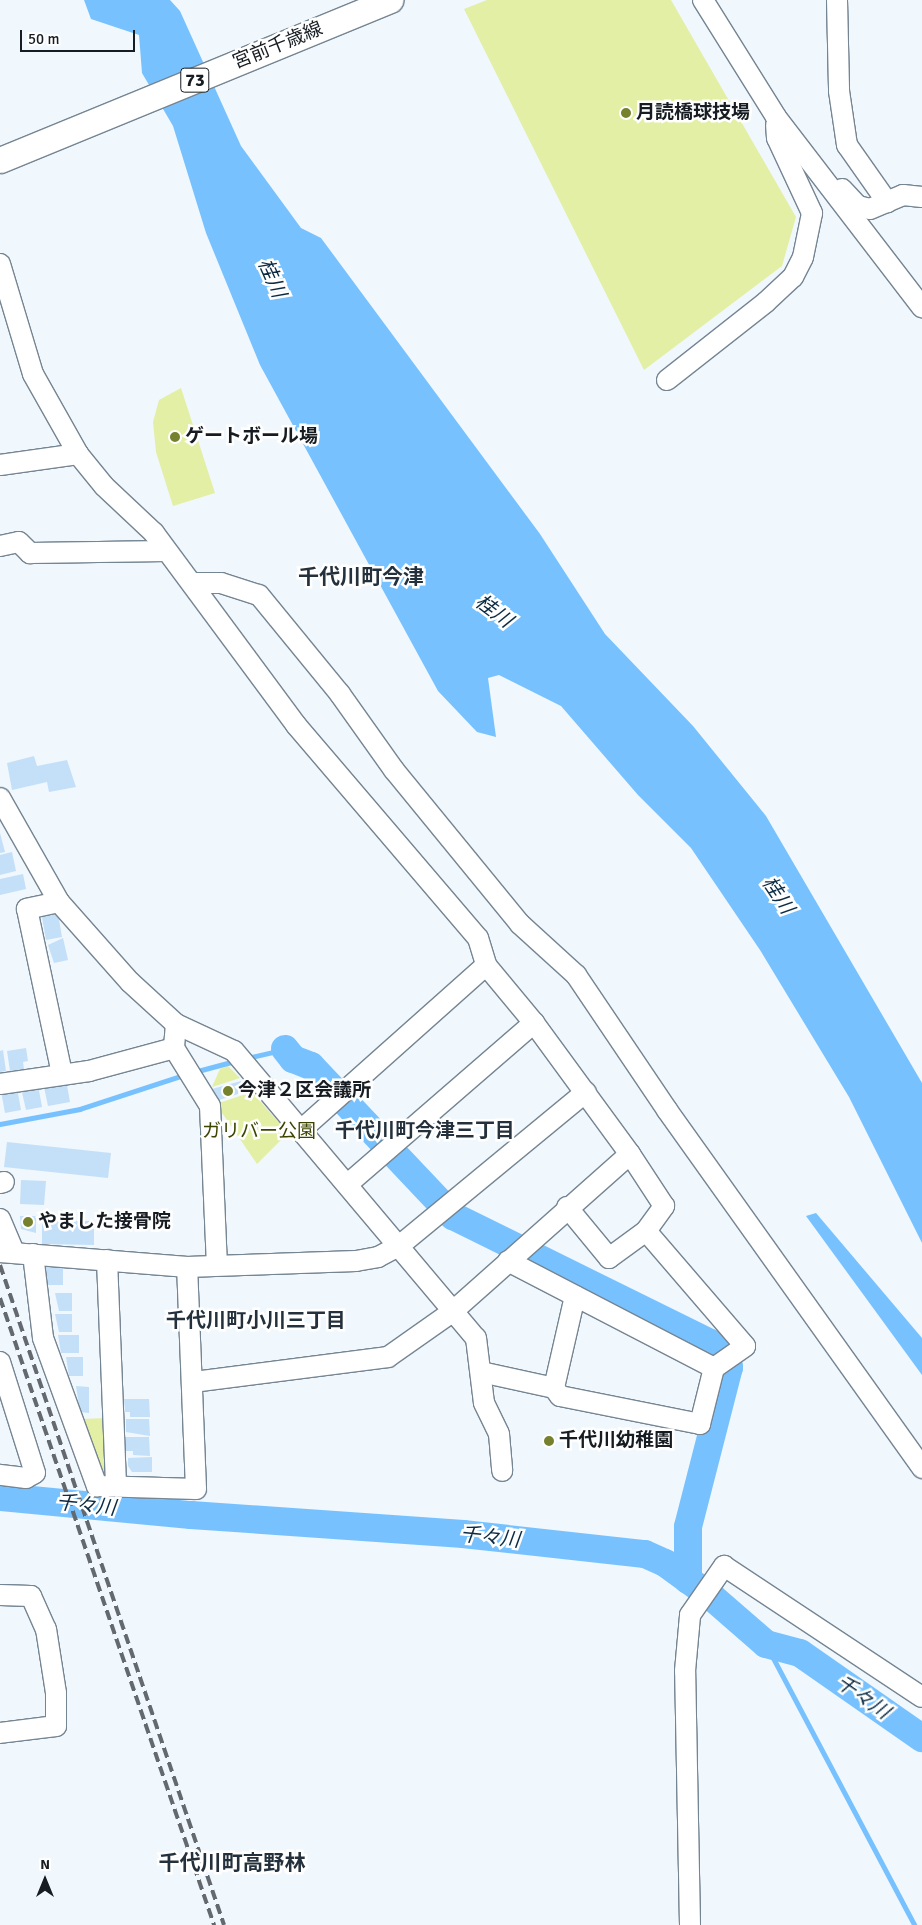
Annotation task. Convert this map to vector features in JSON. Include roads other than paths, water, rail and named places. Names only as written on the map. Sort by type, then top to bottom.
[{"type":"main road","name":"宮前千歳線","points":[[0,160],[390,0]]},
{"type":"street","points":[[704,0],[724,39],[776,117],[809,163],[922,307]]},
{"type":"street","points":[[837,0],[839,91],[847,145],[887,202]]},
{"type":"street","points":[[667,380],[766,302],[793,277],[804,257],[812,213],[776,138],[776,117]]},
{"type":"street","points":[[809,163],[816,161],[858,206],[870,209],[903,195],[922,197]]},
{"type":"street","points":[[0,264],[33,374],[78,454],[154,533],[166,551],[193,583],[296,725],[478,938],[486,965],[534,1023],[586,1092],[664,1206],[646,1232],[609,1258],[567,1207]]},
{"type":"street","points":[[0,464],[78,454]]},
{"type":"street","points":[[0,546],[19,542],[30,553],[166,551]]},
{"type":"street","points":[[193,583],[221,583],[259,595],[340,694],[394,770],[520,924],[576,975],[667,1110],[922,1468]]},
{"type":"street","points":[[0,798],[59,902],[130,982],[176,1024],[234,1051],[300,1131],[349,1183],[452,1312],[476,1338],[484,1403],[499,1434],[502,1470]]},
{"type":"street","points":[[59,902],[27,909],[62,1072]]},
{"type":"street","points":[[300,1131],[486,965]]},
{"type":"street","points":[[349,1183],[534,1023]]},
{"type":"street","points":[[176,1024],[174,1048],[210,1106],[217,1264]]},
{"type":"street","points":[[0,1084],[62,1072],[89,1071],[174,1048]]},
{"type":"street","points":[[16,1253],[186,1267],[217,1264],[356,1261],[399,1246],[586,1092]]},
{"type":"street","points":[[194,1382],[388,1357],[452,1312],[567,1207],[630,1154]]},
{"type":"street","points":[[0,1219],[16,1253],[43,1338],[97,1486],[196,1489],[194,1382],[186,1267]]},
{"type":"street","points":[[481,1372],[554,1388],[560,1396],[700,1424],[714,1368],[745,1346],[646,1232]]},
{"type":"street","points":[[107,1260],[116,1486]]},
{"type":"street","points":[[508,1261],[714,1368]]},
{"type":"street","points":[[554,1388],[575,1296]]},
{"type":"street","points":[[0,1362],[7,1405],[35,1473],[26,1478],[0,1475]]},
{"type":"street","points":[[690,1925],[685,1671],[690,1615],[724,1566],[922,1697]]},
{"type":"street","points":[[0,1595],[31,1596],[46,1629],[56,1701],[56,1726],[0,1733]]},
{"type":"water","name":"桂川","points":[[84,0],[170,0],[180,11],[241,146],[301,228],[321,238],[540,534],[605,634],[693,726],[766,816],[922,1083],[922,1243],[849,1097],[760,950],[691,848],[638,795],[561,706],[499,675],[488,678],[496,737],[477,732],[438,691],[260,365],[206,233],[173,126],[142,73],[139,35],[91,19]]},
{"type":"water","points":[[816,1213],[922,1338],[922,1375],[806,1216]]},
{"type":"waterway","points":[[247,1058],[285,1049]]},
{"type":"waterway","points":[[285,1049],[293,1059],[311,1066],[453,1216],[710,1343],[729,1367],[688,1527],[688,1580]]},
{"type":"waterway","points":[[194,1072],[235,1061]]},
{"type":"waterway","points":[[0,1124],[80,1109],[184,1075]]},
{"type":"waterway","name":"千々川","points":[[0,1497],[191,1515],[463,1534],[645,1554],[665,1563],[713,1598],[766,1644],[800,1653],[922,1738]]},
{"type":"waterway","points":[[766,1644],[915,1925]]},
{"type":"railway","points":[[0,1265],[224,1925]]},
{"type":"railway","points":[[0,1298],[214,1925]]},
{"type":"place","name":"月読橋球技場","points":[[626,113]]},
{"type":"place","name":"ゲートボール場","points":[[175,437]]},
{"type":"place","name":"今津２区会議所","points":[[228,1091]]},
{"type":"place","name":"やました接骨院","points":[[28,1222]]},
{"type":"place","name":"千代川幼稚園","points":[[549,1441]]},
{"type":"district","name":"千代川町今津","points":[[361,577]]},
{"type":"district","name":"千代川町今津三丁目","points":[[425,1130]]},
{"type":"district","name":"千代川町小川三丁目","points":[[256,1320]]},
{"type":"district","name":"千代川町高野林","points":[[232,1863]]},
{"type":"park label","name":"ガリバー公園","points":[[259,1132]]}]
